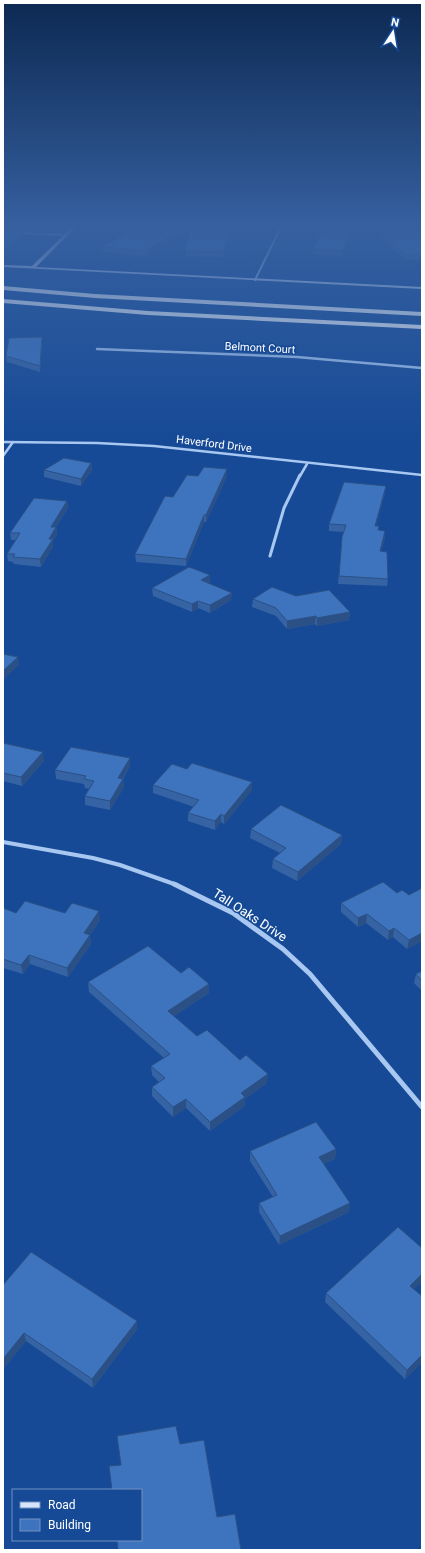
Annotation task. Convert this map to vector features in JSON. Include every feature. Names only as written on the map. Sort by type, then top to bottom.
[{"type":"highway","points":[[121,297],[422,314]]},
{"type":"highway","points":[[3,301],[148,313],[422,328]]},
{"type":"street","name":"Belmont Court","points":[[97,349],[296,357],[422,368]]},
{"type":"street","name":"Haverford Drive","points":[[3,442],[77,442],[153,446],[306,464],[422,475]]},
{"type":"street","points":[[3,456],[12,442]]},
{"type":"street","points":[[270,556],[283,507],[306,464]]},
{"type":"street","name":"Tall Oaks Drive","points":[[3,842],[93,858],[120,865],[180,886],[233,913],[283,949],[310,974],[422,1107]]},
{"type":"building","points":[[42,337],[40,366],[6,356],[9,338]]},
{"type":"building","points":[[64,458],[91,463],[81,479],[44,470]]},
{"type":"building","points":[[204,467],[227,469],[206,515],[204,515],[186,559],[135,554],[165,496],[173,497],[187,475],[198,476]]},
{"type":"building","points":[[344,482],[386,486],[375,526],[379,526],[378,530],[385,531],[380,551],[387,552],[388,579],[339,576],[342,537],[346,525],[329,524]]},
{"type":"building","points":[[34,498],[67,501],[51,527],[56,527],[49,539],[53,539],[40,559],[13,557],[15,554],[7,554],[20,533],[10,533]]},
{"type":"building","points":[[189,567],[210,575],[201,580],[232,593],[210,605],[198,601],[192,604],[152,588]]},
{"type":"building","points":[[272,587],[296,596],[329,590],[350,612],[317,618],[316,616],[287,621],[276,608],[253,599]]},
{"type":"building","points":[[3,654],[18,657],[3,671]]},
{"type":"building","points":[[3,743],[43,752],[21,777],[3,773]]},
{"type":"building","points":[[71,747],[130,758],[118,778],[123,779],[110,801],[85,796],[94,781],[84,779],[86,776],[55,770]]},
{"type":"building","points":[[192,763],[252,782],[224,816],[221,814],[215,821],[188,813],[199,800],[153,785],[172,764],[187,769]]},
{"type":"building","points":[[281,805],[342,835],[298,872],[273,859],[286,848],[251,829]]},
{"type":"building","points":[[383,882],[397,893],[402,890],[409,895],[422,888],[422,933],[409,940],[394,928],[389,931],[367,914],[358,918],[341,903]]},
{"type":"building","points":[[25,901],[65,913],[72,903],[99,911],[84,933],[90,935],[67,968],[29,955],[21,965],[3,959],[3,908],[16,913]]},
{"type":"building","points":[[148,946],[181,973],[189,967],[209,984],[168,1011],[197,1036],[207,1030],[240,1060],[246,1055],[268,1074],[241,1093],[245,1097],[210,1122],[186,1099],[173,1107],[152,1087],[165,1078],[151,1066],[170,1054],[88,982]]},
{"type":"building","points":[[422,971],[422,981],[416,974]]},
{"type":"building","points":[[316,1122],[336,1149],[319,1157],[350,1203],[280,1236],[259,1203],[277,1195],[250,1151]]},
{"type":"building","points":[[398,1227],[422,1248],[422,1274],[410,1286],[422,1296],[422,1355],[407,1370],[326,1293]]},
{"type":"building","points":[[31,1252],[137,1321],[92,1379],[24,1333],[3,1359],[3,1285]]},
{"type":"building","points":[[176,1426],[180,1444],[204,1440],[217,1517],[235,1514],[241,1550],[118,1550],[117,1541],[142,1541],[142,1489],[112,1489],[109,1466],[121,1465],[117,1436]]}]
